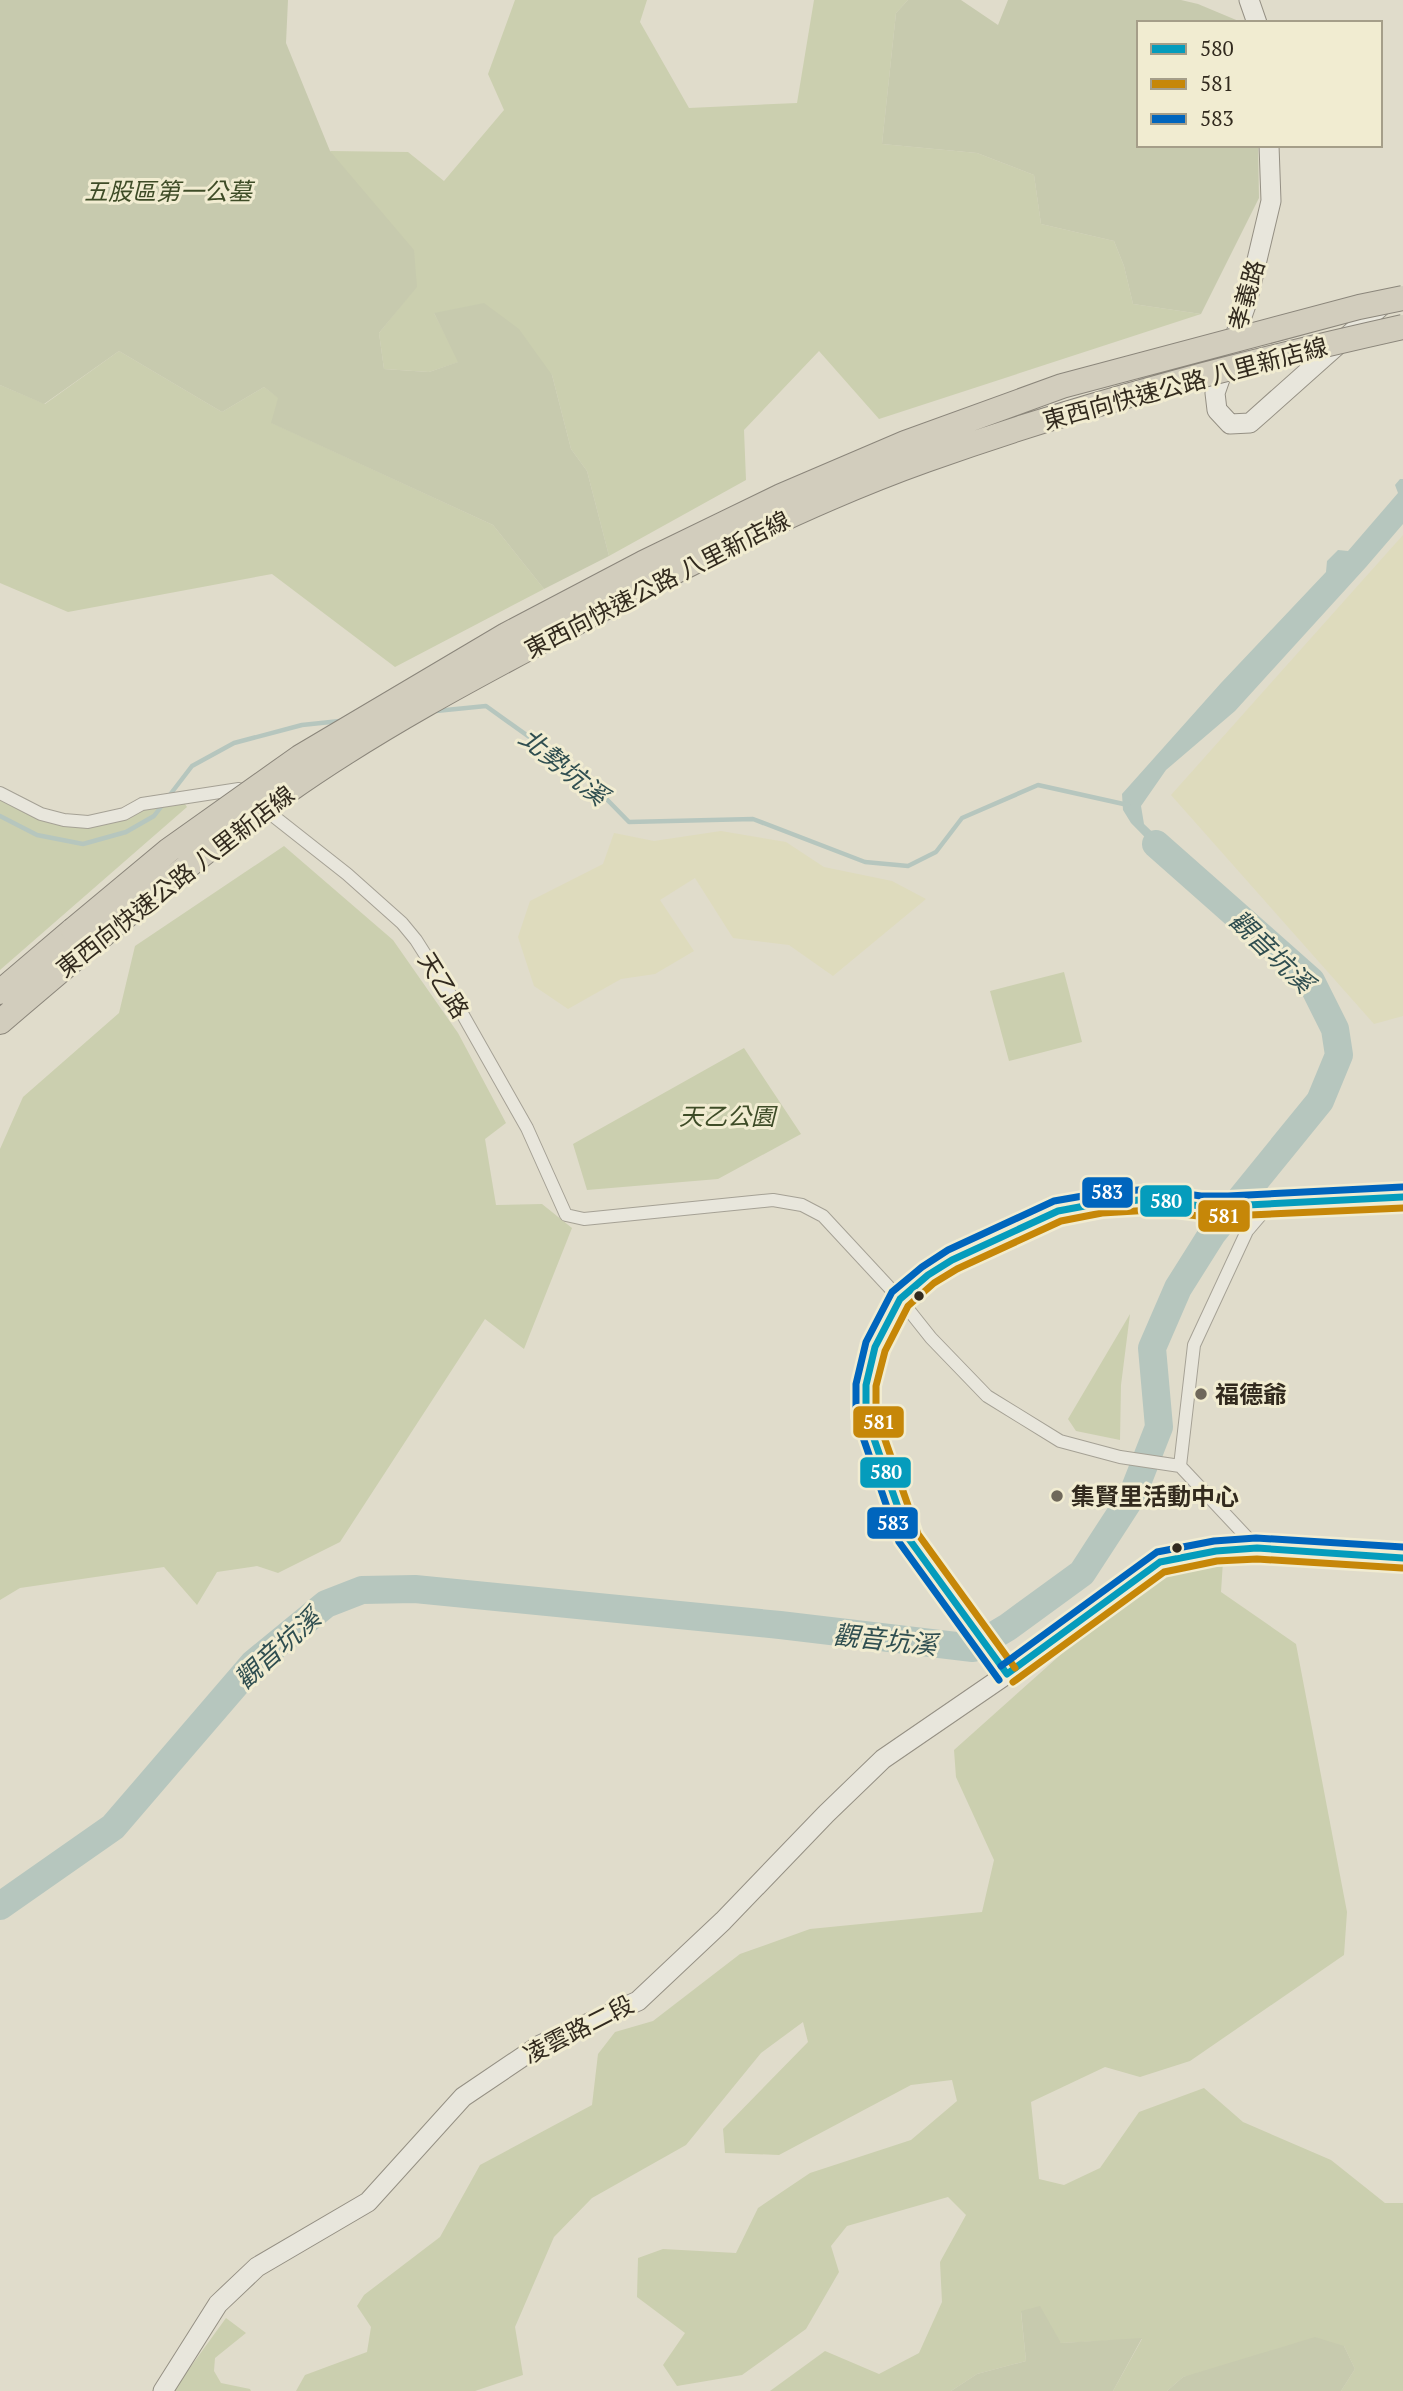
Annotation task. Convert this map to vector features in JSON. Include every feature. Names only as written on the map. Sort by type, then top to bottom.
[{"type":"highway","name":"東西向快速公路 八里新店線","points":[[0,1022],[80,939],[190,835],[300,757],[375,711],[529,622],[642,563],[781,496],[905,443],[1062,386],[1346,310],[1403,298]]},
{"type":"highway","name":"東西向快速公路 八里新店線","points":[[0,992],[196,859],[285,792],[386,728],[517,654],[723,549],[809,509],[925,461],[1060,416],[1275,356],[1403,327]]},
{"type":"street","points":[[1248,0],[1256,21]]},
{"type":"street","name":"孝義路","points":[[1269,147],[1271,201],[1247,302],[1215,393],[1217,410],[1230,424],[1250,423],[1403,287]]},
{"type":"street","name":"天乙路","points":[[0,793],[41,814],[88,822],[124,814],[142,804],[239,789],[347,874],[402,923],[459,1008],[527,1128],[566,1215],[584,1219],[773,1200],[802,1205],[823,1216],[900,1299],[930,1338],[987,1396],[1060,1441],[1120,1457],[1180,1466]]},
{"type":"street","points":[[1002,1666],[908,1539],[866,1416],[866,1385],[875,1347],[900,1299],[928,1275],[952,1260],[1058,1212],[1101,1203],[1152,1199],[1199,1206],[1228,1206],[1403,1197]]},
{"type":"street","points":[[1257,1548],[1180,1466],[1194,1345],[1247,1231],[1271,1203]]},
{"type":"street","name":"凌雲路二段","points":[[163,2391],[218,2304],[257,2267],[368,2202],[463,2097],[540,2045],[638,2001],[723,1921],[883,1759],[1002,1666],[1160,1562],[1216,1551],[1257,1548],[1403,1558]]},
{"type":"shaded area","points":[[1403,479],[1403,524],[1235,711],[1166,770],[1141,806],[1144,824],[1186,864],[1183,876],[1131,823],[1123,810],[1122,794],[1221,683],[1326,572],[1327,561],[1338,550],[1348,551],[1398,493],[1395,485]]},
{"type":"shaded area","points":[[1403,535],[1403,1016],[1374,1024],[1171,795]]},
{"type":"shaded area","points":[[721,831],[786,842],[824,867],[892,881],[926,899],[833,976],[789,945],[733,938],[695,878],[660,900],[694,951],[655,974],[621,979],[568,1009],[534,986],[518,937],[530,901],[603,864],[614,833],[654,841]]},
{"type":"green space","name":"五股區第一公墓","points":[[0,0],[288,0],[286,43],[330,151],[414,250],[417,287],[379,333],[384,369],[429,372],[458,362],[434,313],[484,303],[519,329],[552,375],[571,449],[587,471],[609,556],[544,589],[493,525],[271,423],[278,398],[264,387],[222,412],[119,351],[44,404],[0,385]]},
{"type":"green space","points":[[515,0],[647,0],[640,22],[689,108],[797,103],[814,0],[908,0],[896,13],[882,144],[977,153],[1034,175],[1041,224],[1114,241],[1124,266],[1133,304],[1201,314],[879,419],[819,351],[744,430],[746,480],[609,556],[587,471],[571,449],[552,375],[434,313],[459,362],[429,372],[384,369],[379,333],[416,287],[330,151],[408,152],[444,181],[504,110],[488,74]]},
{"type":"green space","points":[[908,0],[961,0],[998,25],[1008,0],[1181,0],[1239,21],[1137,21],[1137,147],[1258,147],[1259,198],[1201,314],[1133,304],[1124,266],[1114,241],[1041,224],[1034,175],[977,153],[882,144],[896,13]]},
{"type":"green space","points":[[119,351],[222,412],[264,387],[279,398],[272,423],[493,525],[544,589],[395,667],[272,574],[68,612],[0,583],[0,385],[45,404]]},
{"type":"green space","points":[[177,792],[187,807],[0,970],[0,796],[99,825],[151,796]]},
{"type":"green space","points":[[284,846],[393,940],[458,1033],[506,1123],[485,1139],[496,1205],[542,1204],[572,1228],[524,1349],[485,1319],[340,1542],[278,1573],[257,1566],[217,1572],[197,1605],[164,1567],[20,1588],[0,1600],[0,1149],[23,1097],[119,1013],[135,946]]},
{"type":"green space","points":[[1064,972],[1082,1042],[1009,1061],[990,991]]},
{"type":"green space","name":"天乙公園","points":[[744,1048],[801,1134],[718,1179],[587,1190],[573,1144]]},
{"type":"green space","points":[[1130,1314],[1121,1385],[1120,1440],[1076,1431],[1068,1419]]},
{"type":"green space","points":[[1223,1561],[1221,1592],[1296,1644],[1347,1912],[1344,1955],[1190,2061],[1140,2077],[1105,2067],[1031,2102],[1039,2179],[1064,2185],[1100,2168],[1139,2112],[1204,2088],[1243,2122],[1331,2160],[1385,2203],[1403,2203],[1403,2391],[1341,2391],[1355,2369],[1344,2346],[1183,2377],[1167,2391],[1113,2391],[1142,2339],[1061,2343],[1021,2312],[1026,2361],[977,2374],[951,2391],[770,2391],[825,2351],[879,2374],[919,2353],[942,2302],[940,2262],[966,2215],[948,2197],[847,2226],[831,2246],[839,2272],[806,2329],[742,2375],[677,2386],[663,2365],[685,2333],[637,2297],[638,2258],[663,2249],[736,2253],[758,2208],[810,2173],[911,2140],[957,2101],[952,2080],[911,2085],[779,2155],[725,2153],[723,2129],[808,2042],[803,2022],[761,2053],[686,2145],[592,2198],[554,2237],[515,2327],[523,2375],[475,2391],[296,2391],[305,2375],[367,2352],[371,2327],[357,2306],[364,2295],[440,2237],[480,2165],[592,2105],[598,2054],[615,2032],[653,2021],[740,1954],[810,1929],[982,1912],[994,1860],[956,1777],[954,1750],[1151,1574]]},
{"type":"green space","points":[[1040,2306],[1061,2343],[1142,2338],[1113,2391],[951,2391],[977,2374],[1026,2361],[1021,2311]]},
{"type":"green space","points":[[226,2318],[246,2333],[215,2358],[214,2371],[221,2383],[251,2391],[173,2391]]},
{"type":"green space","points":[[1315,2337],[1344,2346],[1355,2369],[1341,2391],[1167,2391],[1183,2377]]},
{"type":"waterway","name":"北勢坑溪","points":[[436,711],[486,706],[584,776],[629,822],[753,819],[865,862],[908,866],[936,852],[962,818],[1038,785],[1128,805]]},
{"type":"waterway","name":"北勢坑溪","points":[[169,796],[192,766],[234,743],[302,725],[340,721]]},
{"type":"waterway","name":"北勢坑溪","points":[[0,816],[37,835],[83,844],[126,832],[154,816],[164,803]]},
{"type":"waterway","name":"觀音坑溪","points":[[0,1906],[113,1827],[254,1663],[326,1604],[362,1590],[415,1589],[780,1625],[973,1648],[1008,1627],[1082,1573],[1132,1496],[1159,1427],[1152,1348],[1178,1288],[1212,1234],[1320,1101],[1339,1055],[1335,1029],[1311,981],[1156,844]]},
{"type":"transit line","name":"583","points":[[999,1680],[899,1542],[856,1417],[856,1384],[866,1342],[892,1292],[948,1250],[1054,1201],[1100,1193],[1151,1189],[1201,1196],[1228,1196],[1402,1187]]},
{"type":"transit line","name":"580","points":[[1007,1674],[909,1539],[866,1416],[866,1385],[875,1347],[900,1299],[928,1275],[952,1260],[1058,1211],[1101,1203],[1152,1199],[1200,1206],[1228,1206],[1403,1197]]},
{"type":"transit line","name":"581","points":[[1015,1668],[918,1534],[876,1414],[876,1386],[885,1351],[908,1306],[934,1283],[957,1269],[1061,1221],[1102,1213],[1152,1210],[1198,1216],[1228,1216],[1403,1208]]},
{"type":"transit line","name":"583","points":[[1001,1666],[1157,1552],[1214,1541],[1256,1538],[1403,1547]]},
{"type":"transit line","name":"580","points":[[1007,1674],[1160,1562],[1216,1551],[1257,1548],[1403,1558]]},
{"type":"transit line","name":"581","points":[[1013,1682],[1164,1572],[1217,1561],[1257,1559],[1402,1568]]},
{"type":"place","name":"福德爺","points":[[1201,1394]]},
{"type":"place","name":"集賢里活動中心","points":[[1057,1496]]}]
